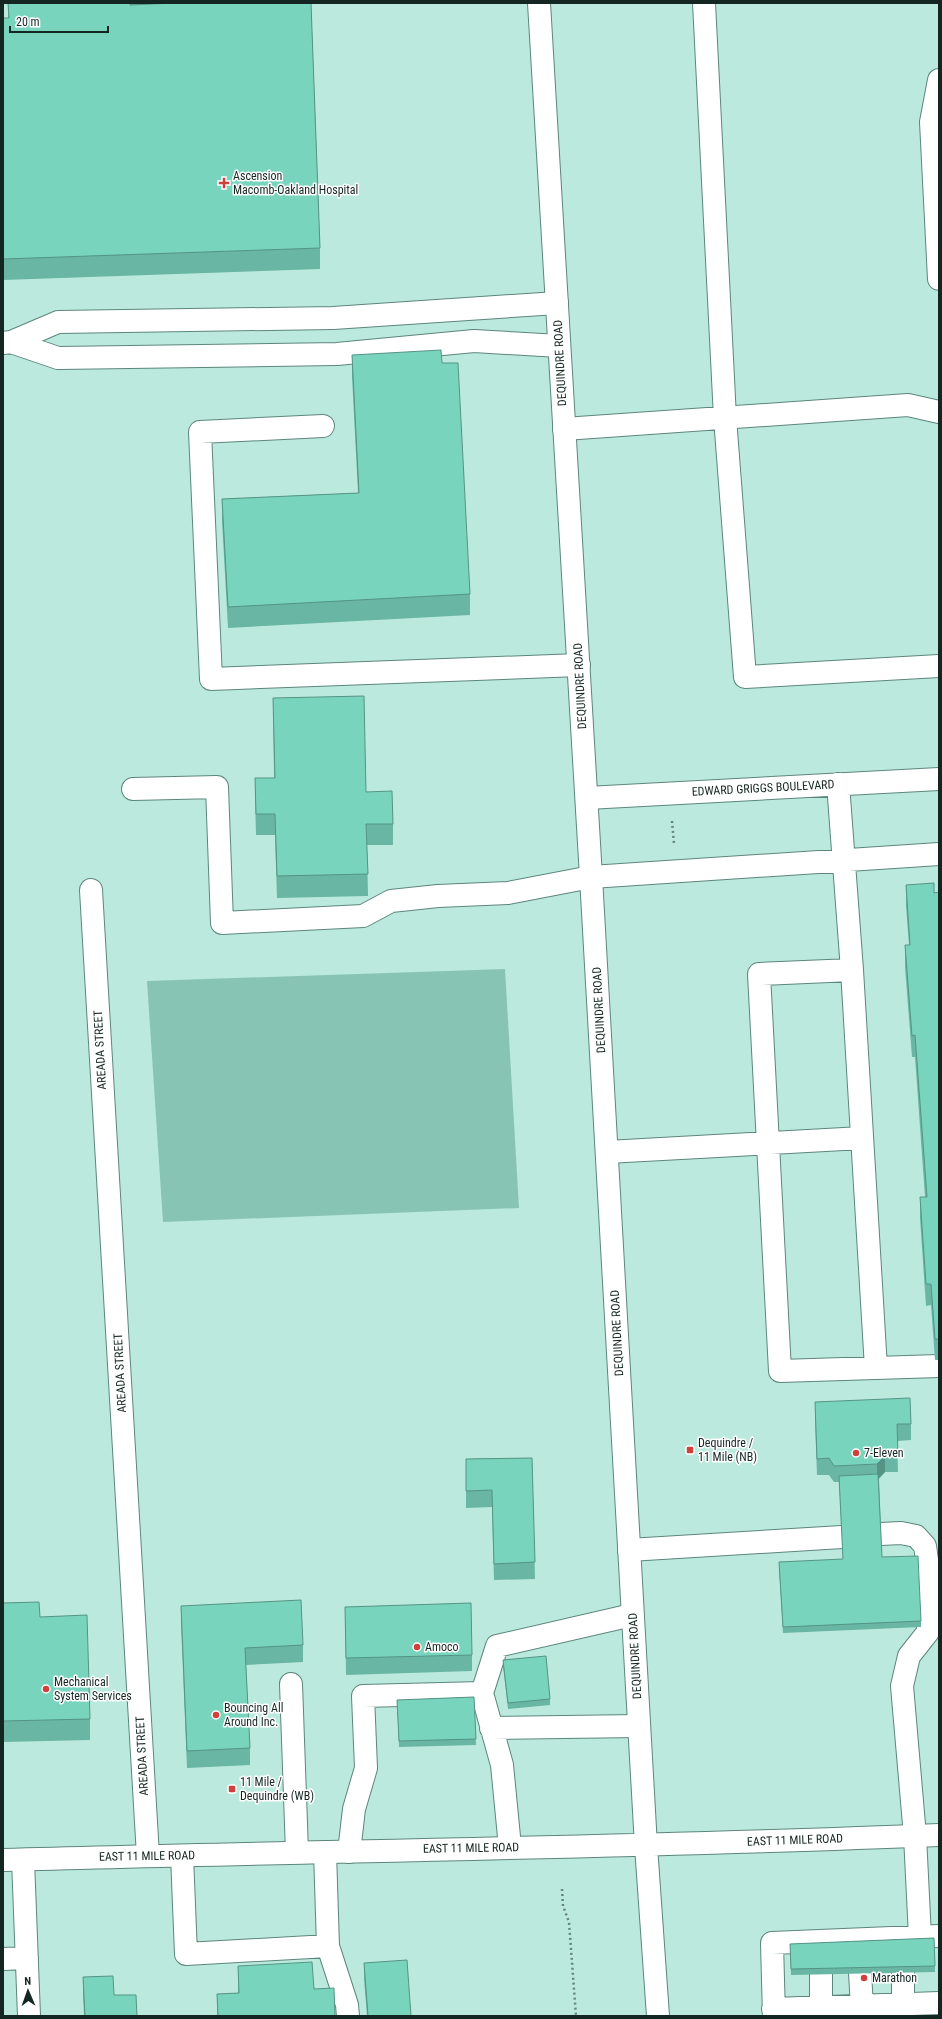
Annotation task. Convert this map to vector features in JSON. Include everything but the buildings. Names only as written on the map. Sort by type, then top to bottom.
[{"type":"main road","name":"DEQUINDRE ROAD","points":[[539,3],[579,665],[628,1550],[658,2016]]},
{"type":"main road","points":[[704,3],[725,418],[745,677],[939,666]]},
{"type":"main road","points":[[939,80],[931,122],[939,279]]},
{"type":"main road","points":[[7,342],[58,322],[333,318],[557,303]]},
{"type":"main road","points":[[7,342],[58,358],[337,354],[474,342],[560,346]]},
{"type":"main road","points":[[564,429],[908,405],[939,412]]},
{"type":"main road","points":[[323,426],[200,432],[211,679],[579,665]]},
{"type":"main road","name":"EDWARD GRIGGS BOULEVARD","points":[[586,798],[939,778]]},
{"type":"main road","points":[[838,784],[852,970],[876,1368]]},
{"type":"main road","points":[[133,789],[217,787],[222,924],[364,916],[391,901],[438,896],[508,893],[591,877],[939,854]]},
{"type":"main road","name":"AREADA STREET","points":[[91,890],[148,1856]]},
{"type":"main road","points":[[852,970],[759,974],[780,1371],[939,1366]]},
{"type":"main road","points":[[607,1152],[862,1138]]},
{"type":"main road","points":[[881,1534],[901,1533],[916,1536],[925,1546],[927,1560],[928,1632],[909,1656],[902,1686],[915,1836],[916,1939],[819,1945],[772,1943],[774,2012],[821,2008],[939,2003]]},
{"type":"main road","points":[[628,1550],[842,1536]]},
{"type":"main road","points":[[510,1847],[502,1764],[482,1693],[496,1646],[632,1615]]},
{"type":"main road","points":[[291,1684],[297,1852]]},
{"type":"main road","points":[[349,1852],[354,1809],[366,1768],[363,1696],[482,1693]]},
{"type":"main road","points":[[491,1728],[639,1726]]},
{"type":"main road","name":"EAST 11 MILE ROAD","points":[[13,1860],[510,1847],[646,1846],[939,1835]]},
{"type":"main road","points":[[325,1852],[328,1946],[347,2005],[348,2016]]},
{"type":"main road","points":[[182,1856],[186,1954],[328,1946]]},
{"type":"main road","points":[[13,1860],[27,1958],[29,2016]]},
{"type":"main road","points":[[3,1959],[27,1958]]},
{"type":"main road","points":[[903,1972],[904,2005]]},
{"type":"main road","points":[[860,1973],[862,2007]]},
{"type":"main road","points":[[821,1974],[821,2008]]},
{"type":"path","points":[[672,820],[674,851]]},
{"type":"path","points":[[562,1889],[563,1906],[569,1922],[576,2016]]},
{"type":"green space","points":[[505,969],[519,1208],[163,1222],[147,981]]},
{"type":"place","name":"Ascension Macomb-Oakland Hospital","points":[[224,183]]},
{"type":"place","name":"Dequindre / 11 Mile (NB)","points":[[690,1450]]},
{"type":"place","name":"7-Eleven","points":[[856,1453]]},
{"type":"place","name":"Amoco","points":[[417,1647]]},
{"type":"place","name":"Mechanical System Services","points":[[46,1689]]},
{"type":"place","name":"Bouncing All Around Inc.","points":[[216,1715]]},
{"type":"place","name":"11 Mile / Dequindre (WB)","points":[[232,1789]]},
{"type":"place","name":"Marathon","points":[[864,1978]]}]
